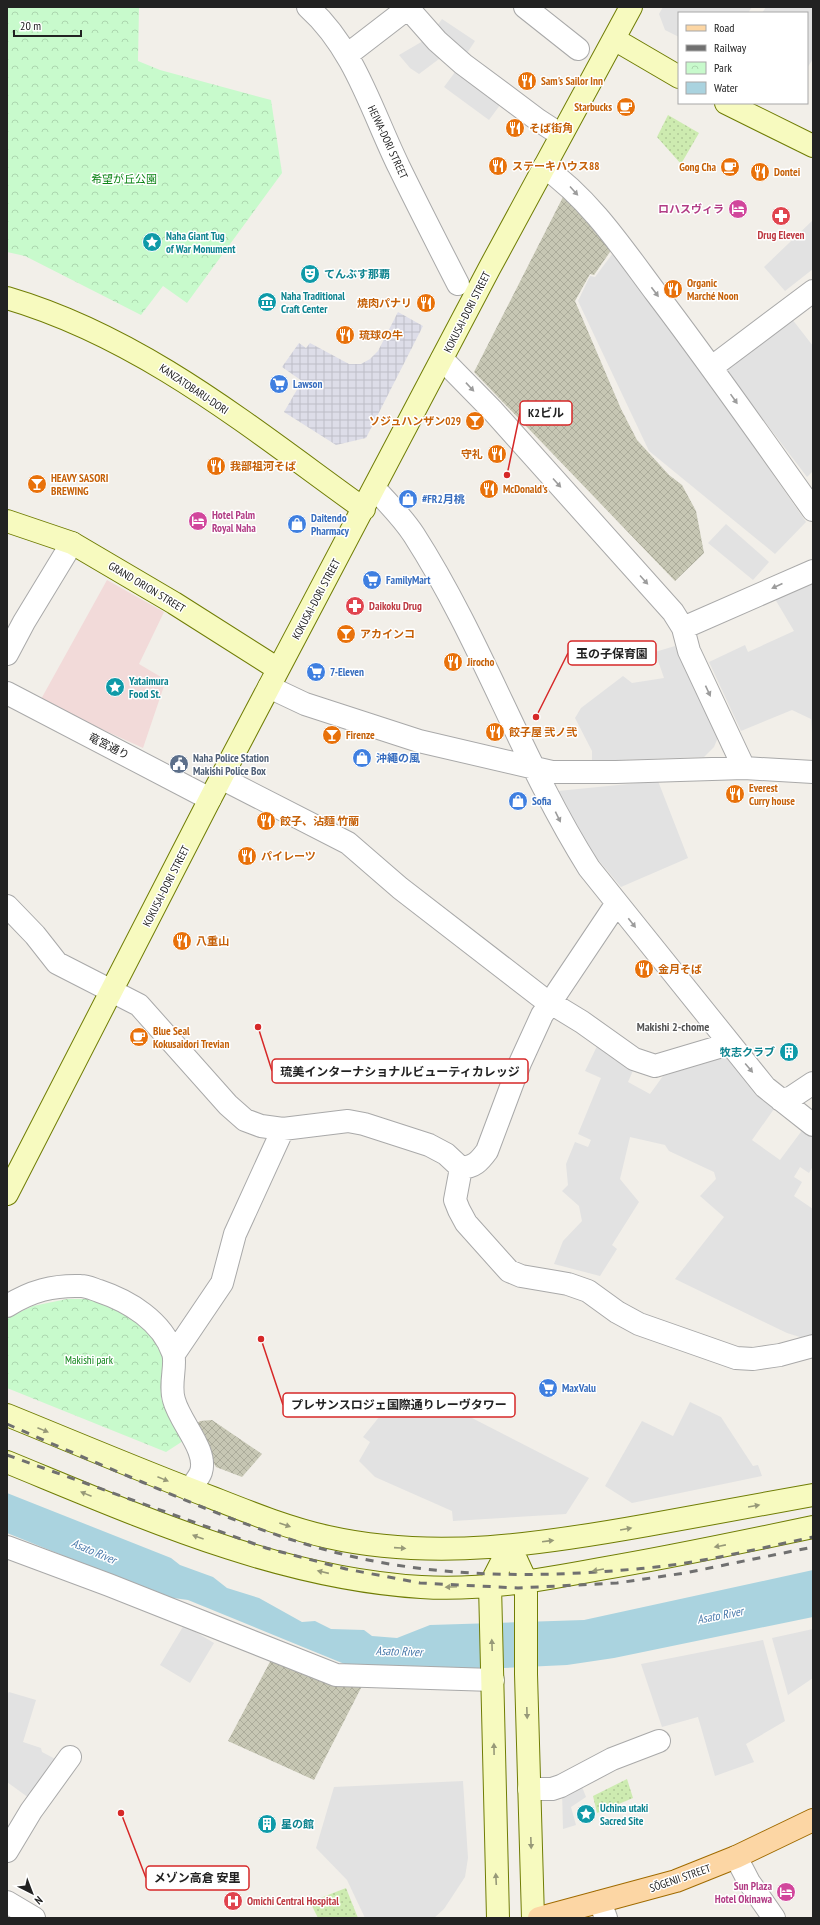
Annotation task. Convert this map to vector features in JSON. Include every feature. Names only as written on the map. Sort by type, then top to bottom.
[{"type":"main road","name":"SŌGENJI STREET","points":[[539,1918],[603,1910],[736,1857],[813,1820]]},
{"type":"street","name":"HEIWA-DORI STREET","points":[[308,7],[336,37],[347,55],[399,167],[458,284]]},
{"type":"street","points":[[526,7],[578,49]]},
{"type":"street","name":"KOKUSAI-DORI STREET","points":[[7,1194],[221,778],[561,135],[631,7]]},
{"type":"street","points":[[347,55],[410,10],[436,42],[538,120],[561,135]]},
{"type":"street","points":[[614,39],[678,77]]},
{"type":"street","points":[[728,104],[813,146]]},
{"type":"street","points":[[544,167],[571,188],[616,240],[712,367],[813,510]]},
{"type":"street","points":[[712,367],[813,291]]},
{"type":"street","name":"KANZATOBARU-DORI","points":[[7,298],[67,319],[130,348],[172,372],[364,509]]},
{"type":"street","points":[[442,360],[498,417],[673,612],[683,628],[689,652],[744,768]]},
{"type":"street","points":[[374,489],[414,534],[465,622],[565,831],[589,868],[765,1087],[813,1125]]},
{"type":"street","name":"GRAND ORION STREET","points":[[7,521],[72,543],[174,603],[274,678]]},
{"type":"street","points":[[7,654],[24,622],[72,543]]},
{"type":"street","points":[[683,628],[813,571]]},
{"type":"street","points":[[274,678],[305,704],[418,741],[552,772],[616,772],[744,768],[813,772]]},
{"type":"street","name":"竜宮通り","points":[[7,693],[210,799]]},
{"type":"street","points":[[221,778],[348,843],[400,888],[541,997],[634,1059],[655,1066],[729,1044]]},
{"type":"street","points":[[7,906],[35,935],[57,963],[139,1006],[228,1105],[245,1120],[261,1126],[283,1129],[348,1121],[364,1124],[429,1145],[446,1154],[461,1168],[470,1167],[479,1163],[487,1151],[520,1063],[542,1015],[617,904]]},
{"type":"street","points":[[781,1100],[792,1097],[813,1083]]},
{"type":"street","points":[[190,1490],[200,1473],[203,1461],[199,1447],[185,1426],[173,1399],[171,1384],[174,1354],[222,1283],[235,1234],[283,1129]]},
{"type":"street","points":[[461,1168],[455,1200],[459,1210],[466,1223],[508,1271],[521,1276],[568,1284],[588,1291],[617,1312],[639,1324],[736,1358],[760,1358],[813,1346]]},
{"type":"street","points":[[7,1306],[25,1295],[45,1288],[83,1286],[111,1295],[137,1309],[156,1325],[170,1345],[174,1354]]},
{"type":"street","points":[[7,1415],[190,1490],[289,1526],[328,1537],[361,1543],[419,1549],[451,1550],[510,1546],[587,1536],[813,1494]]},
{"type":"street","points":[[7,1462],[92,1497],[213,1542],[276,1561],[334,1575],[421,1587],[490,1585],[526,1581],[636,1563],[813,1527]]},
{"type":"street","points":[[498,1918],[492,1614],[490,1585],[510,1546]]},
{"type":"street","points":[[510,1546],[526,1581],[526,1674],[534,1918]]},
{"type":"street","points":[[7,1547],[109,1585],[336,1675],[493,1677]]},
{"type":"street","points":[[529,1788],[552,1789],[561,1786],[612,1759],[659,1741]]},
{"type":"street","points":[[7,1851],[31,1811],[70,1757]]},
{"type":"street","points":[[736,1857],[749,1882],[774,1918]]},
{"type":"street","points":[[7,1902],[34,1918]]},
{"type":"shaded area","points":[[663,7],[752,7],[749,12],[678,12],[678,36],[665,30],[659,14]]},
{"type":"shaded area","points":[[766,7],[813,7],[813,59],[808,66],[808,12],[763,12]]},
{"type":"shaded area","points":[[442,19],[475,41],[465,56],[432,33]]},
{"type":"shaded area","points":[[423,41],[443,56],[419,74],[410,68],[399,55]]},
{"type":"shaded area","points":[[458,68],[503,101],[489,120],[444,87]]},
{"type":"shaded area","points":[[564,195],[612,249],[594,275],[590,274],[575,301],[621,409],[637,440],[669,475],[682,485],[696,511],[704,553],[675,581],[474,372]]},
{"type":"shaded area","points":[[813,220],[813,269],[785,291],[764,267]]},
{"type":"shaded area","points":[[613,253],[704,375],[806,522],[775,554],[649,451],[578,301],[590,276],[595,277]]},
{"type":"shaded area","points":[[398,312],[423,326],[366,438],[336,445],[284,412],[302,381],[282,367],[299,343],[306,348],[310,343],[349,364],[361,364],[370,359],[378,351]]},
{"type":"shaded area","points":[[792,319],[813,346],[813,471],[807,477],[724,368]]},
{"type":"shaded area","points":[[726,524],[769,562],[753,580],[708,543]]},
{"type":"shaded area","points":[[107,580],[164,612],[139,664],[166,680],[143,748],[40,701]]},
{"type":"shaded area","points":[[813,581],[813,747],[811,719],[792,710],[741,731],[709,662],[745,645],[748,652],[794,631],[775,599]]},
{"type":"shaded area","points":[[675,646],[719,735],[714,747],[704,757],[592,761],[592,751],[575,718],[581,708],[623,676],[632,683],[664,678],[655,652]]},
{"type":"shaded area","points":[[658,781],[688,858],[621,887],[590,850],[558,791]]},
{"type":"shaded area","points":[[599,1042],[635,1066],[628,1082],[650,1094],[663,1076],[729,1054],[775,1104],[774,1109],[752,1140],[780,1160],[803,1129],[813,1137],[813,1166],[809,1173],[800,1167],[794,1177],[802,1182],[794,1196],[813,1209],[813,1336],[803,1338],[787,1333],[675,1279],[724,1217],[700,1196],[716,1179],[714,1172],[669,1151],[665,1145],[630,1137],[620,1179],[639,1202],[612,1245],[617,1249],[600,1276],[554,1264],[563,1241],[582,1221],[579,1206],[562,1191],[568,1185],[566,1164],[575,1142],[588,1147],[591,1140],[578,1134],[601,1078],[585,1071]]},
{"type":"shaded area","points":[[396,1396],[425,1410],[433,1398],[589,1478],[566,1514],[453,1521],[452,1511],[375,1477],[359,1461],[370,1442],[363,1437]]},
{"type":"shaded area","points":[[690,1402],[721,1417],[753,1466],[758,1465],[762,1476],[632,1503],[605,1486],[642,1421],[673,1436]]},
{"type":"shaded area","points":[[212,1420],[262,1454],[242,1477],[216,1467],[193,1427],[200,1421]]},
{"type":"shaded area","points":[[184,1625],[214,1643],[190,1683],[160,1665]]},
{"type":"shaded area","points":[[813,1629],[813,1678],[788,1695],[772,1638]]},
{"type":"shaded area","points":[[763,1640],[785,1721],[746,1744],[754,1762],[715,1776],[698,1717],[662,1727],[641,1664]]},
{"type":"shaded area","points":[[272,1658],[362,1686],[314,1780],[228,1741]]},
{"type":"shaded area","points":[[9,1692],[36,1700],[23,1742],[41,1748],[42,1752],[59,1761],[29,1798],[7,1782],[7,1695]]},
{"type":"shaded area","points":[[463,1781],[468,1858],[465,1877],[444,1909],[434,1918],[365,1918],[347,1880],[316,1848],[334,1787]]},
{"type":"shaded area","points":[[580,1782],[586,1797],[571,1807],[576,1825],[563,1829],[562,1791]]},
{"type":"green space","name":"希望が丘公園","points":[[7,7],[139,7],[138,61],[160,70],[271,100],[282,173],[187,303],[163,286],[141,315],[25,256],[7,252]]},
{"type":"green space","points":[[668,115],[699,133],[681,164],[657,137]]},
{"type":"green space","name":"Makishi park","points":[[67,1299],[91,1299],[121,1311],[143,1325],[158,1345],[164,1361],[161,1398],[183,1441],[166,1452],[7,1388],[7,1318],[33,1306]]},
{"type":"green space","points":[[627,1779],[633,1798],[597,1813],[593,1796]]},
{"type":"green space","points":[[346,1888],[358,1918],[318,1918],[310,1902]]},
{"type":"water","name":"Asato River","points":[[7,1493],[171,1558],[180,1565],[213,1577],[227,1588],[259,1598],[302,1622],[315,1621],[331,1629],[364,1630],[372,1636],[397,1638],[430,1625],[584,1620],[813,1570],[813,1617],[614,1658],[567,1665],[459,1670],[408,1666],[347,1665],[188,1600],[166,1597],[7,1533]]},
{"type":"railway","points":[[7,1424],[169,1494],[253,1527],[339,1553],[404,1566],[440,1571],[476,1573],[584,1573],[656,1567],[696,1561],[813,1537]]},
{"type":"railway","points":[[7,1455],[266,1548],[346,1569],[420,1583],[518,1588],[617,1583],[685,1573],[813,1547]]},
{"type":"place","name":"Sam's Sailor Inn","points":[[527,81]]},
{"type":"place","name":"Starbucks","points":[[626,107]]},
{"type":"place","name":"そば街角","points":[[515,128]]},
{"type":"place","name":"ステーキハウス88","points":[[498,166]]},
{"type":"place","name":"Gong Cha","points":[[730,167]]},
{"type":"place","name":"Dontei","points":[[760,172]]},
{"type":"place","name":"ロハスヴィラ","points":[[738,209]]},
{"type":"place","name":"Drug Eleven","points":[[781,216]]},
{"type":"place","name":"Naha Giant Tug of War Monument","points":[[152,242]]},
{"type":"place","name":"てんぶす那覇","points":[[310,274]]},
{"type":"place","name":"Organic Marché Noon","points":[[673,289]]},
{"type":"place","name":"Naha Traditional Craft Center","points":[[267,302]]},
{"type":"place","name":"焼肉パナリ","points":[[426,303]]},
{"type":"place","name":"琉球の牛","points":[[345,335]]},
{"type":"place","name":"Lawson","points":[[279,384]]},
{"type":"place","name":"ソジュハンザン029","points":[[475,421]]},
{"type":"place","name":"守礼","points":[[497,454]]},
{"type":"place","name":"我部祖河そば","points":[[216,466]]},
{"type":"place","name":"K2ビル","points":[[507,475]]},
{"type":"place","name":"HEAVY SASORI BREWING","points":[[37,484]]},
{"type":"place","name":"McDonald's","points":[[489,489]]},
{"type":"place","name":"#FR2月桃","points":[[408,499]]},
{"type":"place","name":"Hotel Palm Royal Naha","points":[[198,521]]},
{"type":"place","name":"Daitendo Pharmacy","points":[[297,524]]},
{"type":"place","name":"FamilyMart","points":[[372,580]]},
{"type":"place","name":"Daikoku Drug","points":[[355,606]]},
{"type":"place","name":"アカインコ","points":[[346,634]]},
{"type":"place","name":"Jirocho","points":[[453,662]]},
{"type":"place","name":"7-Eleven","points":[[316,672]]},
{"type":"place","name":"Yataimura Food St.","points":[[115,687]]},
{"type":"place","name":"玉の子保育園","points":[[536,717]]},
{"type":"place","name":"餃子屋 弐ノ弐","points":[[495,732]]},
{"type":"place","name":"Firenze","points":[[332,735]]},
{"type":"place","name":"沖繩の風","points":[[362,758]]},
{"type":"place","name":"Naha Police Station Makishi Police Box","points":[[179,764]]},
{"type":"place","name":"Everest Curry house","points":[[735,794]]},
{"type":"place","name":"Sofia","points":[[518,801]]},
{"type":"place","name":"餃子、沾麵 竹蘭","points":[[266,821]]},
{"type":"place","name":"パイレーツ","points":[[247,856]]},
{"type":"place","name":"八重山","points":[[182,941]]},
{"type":"place","name":"金月そば","points":[[644,969]]},
{"type":"place","name":"琉美インターナショナルビューティカレッジ","points":[[258,1027]]},
{"type":"place","name":"Blue Seal Kokusaidori Trevian","points":[[139,1037]]},
{"type":"place","name":"牧志クラブ","points":[[789,1052]]},
{"type":"place","name":"プレサンスロジェ国際通りレーヴタワー","points":[[261,1339]]},
{"type":"place","name":"MaxValu","points":[[548,1388]]},
{"type":"place","name":"メゾン高倉 安里","points":[[121,1813]]},
{"type":"place","name":"Uchina utaki Sacred Site","points":[[586,1814]]},
{"type":"place","name":"星の館","points":[[267,1824]]},
{"type":"place","name":"Sun Plaza Hotel Okinawa","points":[[786,1892]]},
{"type":"place","name":"Omichi Central Hospital","points":[[233,1901]]},
{"type":"district","name":"Makishi 2-chome","points":[[673,1026]]}]
